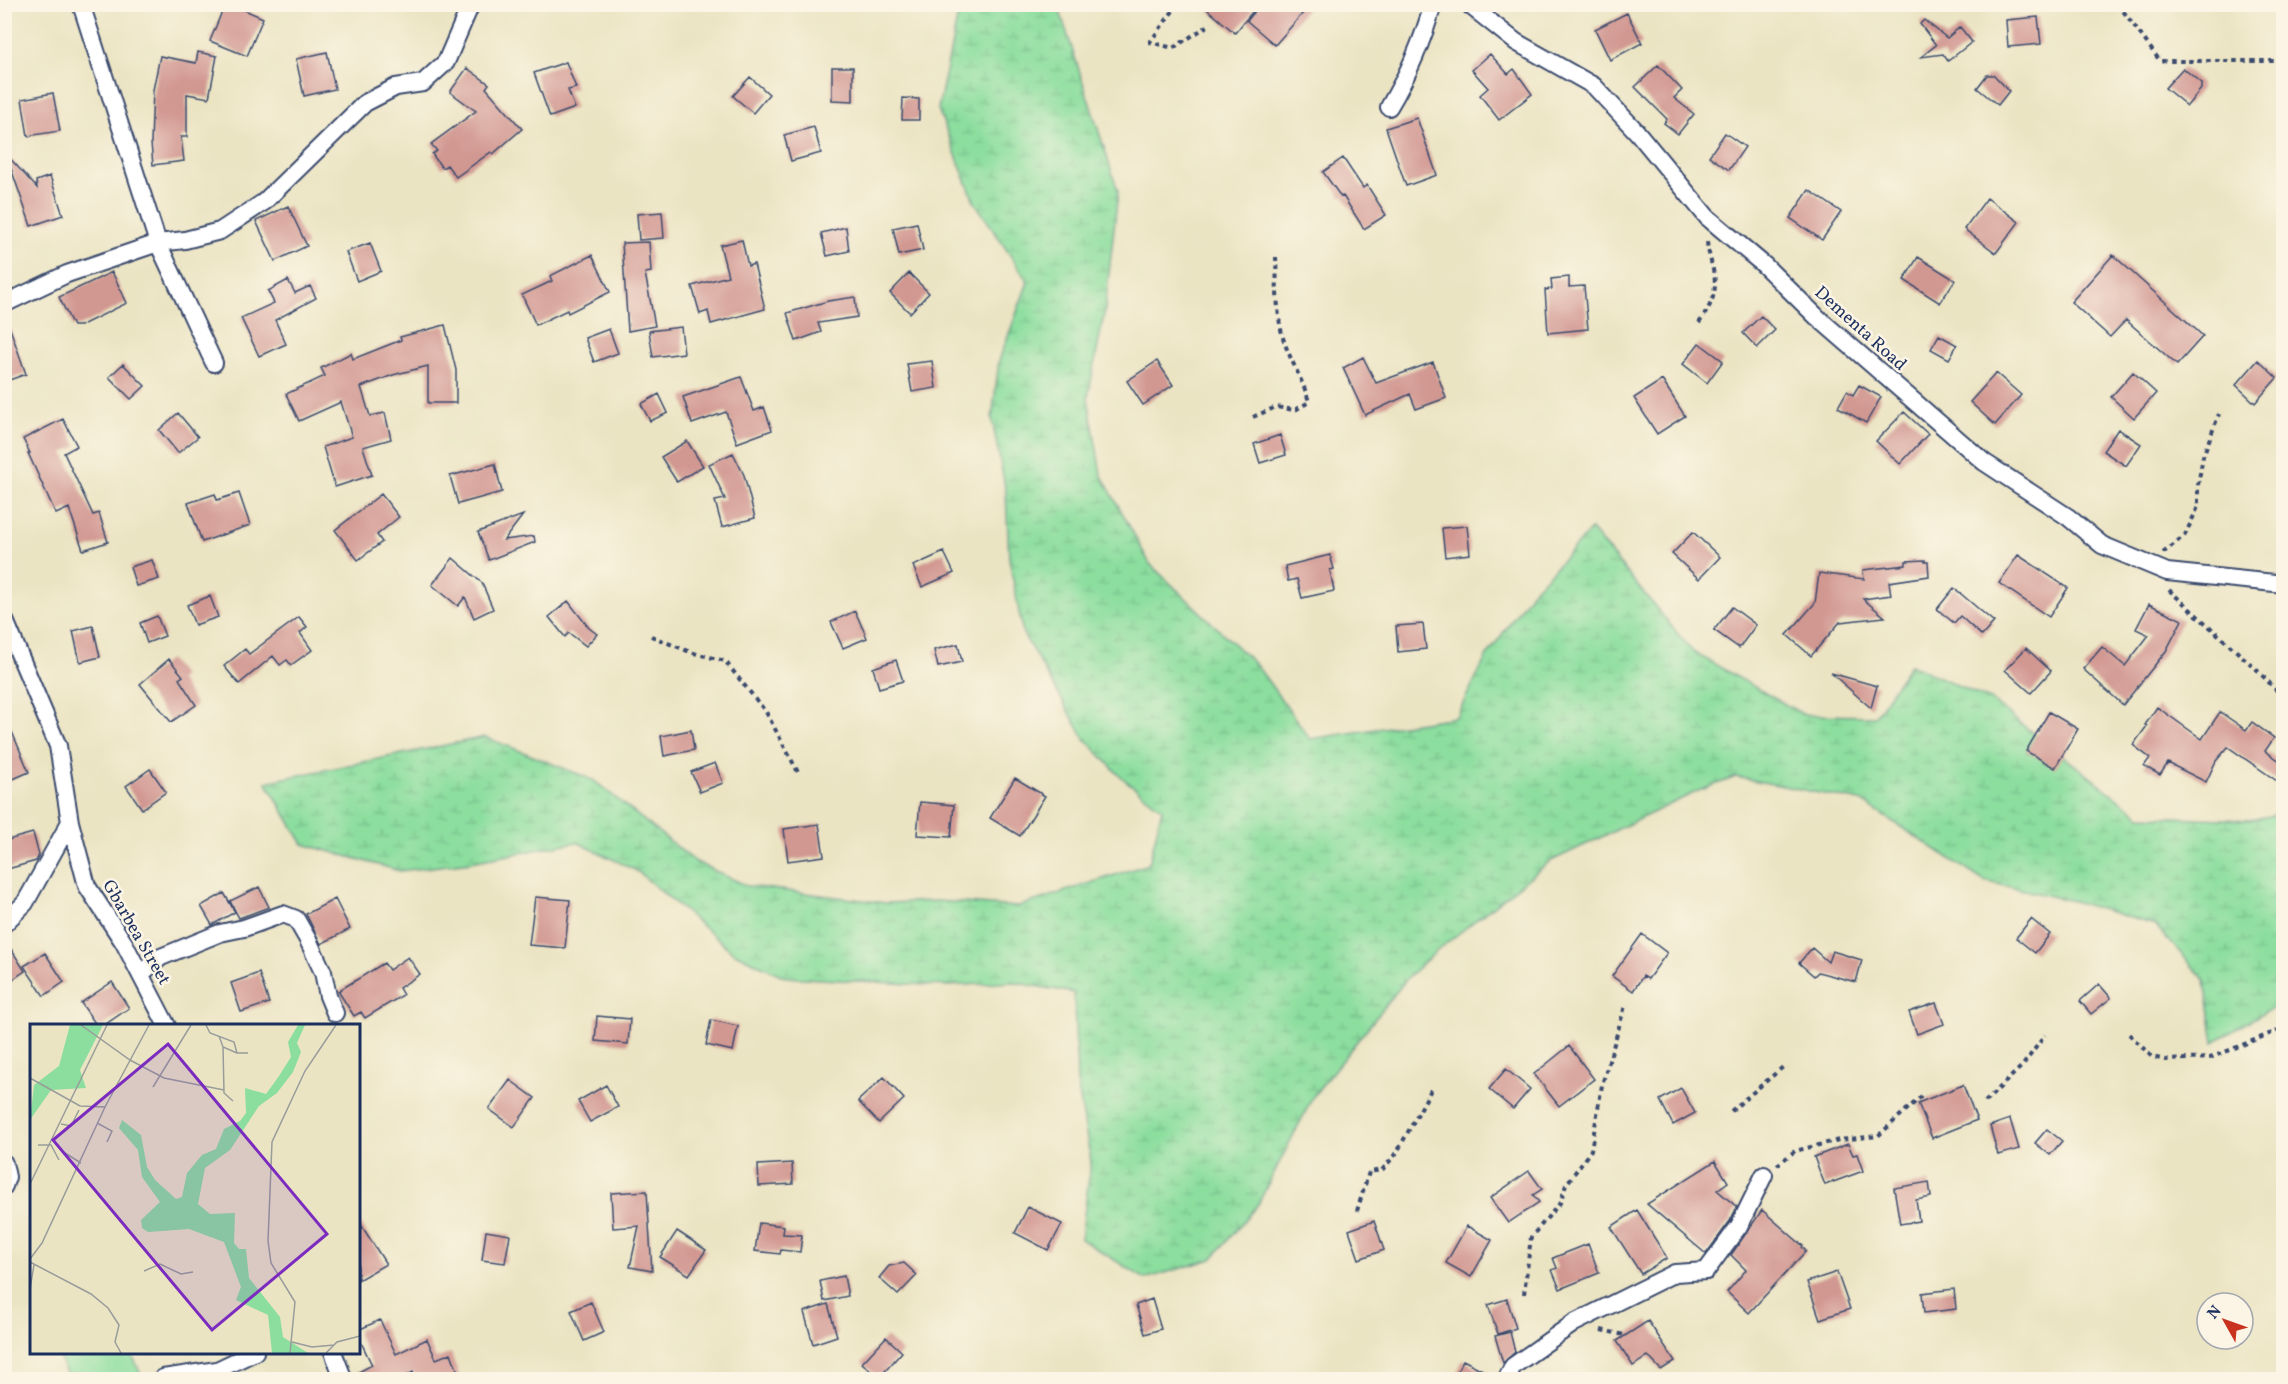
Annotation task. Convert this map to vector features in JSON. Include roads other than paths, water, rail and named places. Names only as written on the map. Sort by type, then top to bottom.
[{"type":"street","points":[[81,4],[158,243],[214,363]]},
{"type":"street","points":[[4,304],[68,274],[158,243],[185,240],[220,231],[264,202],[364,103],[396,87],[423,83],[446,62],[471,4]]},
{"type":"street","points":[[1389,107],[1404,82],[1428,24],[1433,4]]},
{"type":"street","name":"Dementa Road","points":[[1468,4],[1516,42],[1594,86],[1637,132],[1707,217],[1764,265],[1817,317],[1984,462],[2068,517],[2102,545],[2167,572],[2283,584]]},
{"type":"street","name":"Gbarbea Street","points":[[4,618],[58,746],[70,822],[87,886],[141,974],[166,1024]]},
{"type":"street","points":[[4,924],[25,903],[70,822]]},
{"type":"street","points":[[141,974],[161,957],[220,933],[244,928],[283,914],[296,919],[308,940],[323,972],[328,996],[335,1013]]},
{"type":"street","points":[[4,1163],[7,1177],[4,1186]]},
{"type":"street","points":[[1506,1380],[1513,1366],[1574,1323],[1675,1273],[1706,1271],[1739,1226],[1764,1175]]},
{"type":"street","points":[[163,1378],[217,1370],[253,1354]]},
{"type":"street","points":[[333,1354],[344,1380]]}]
